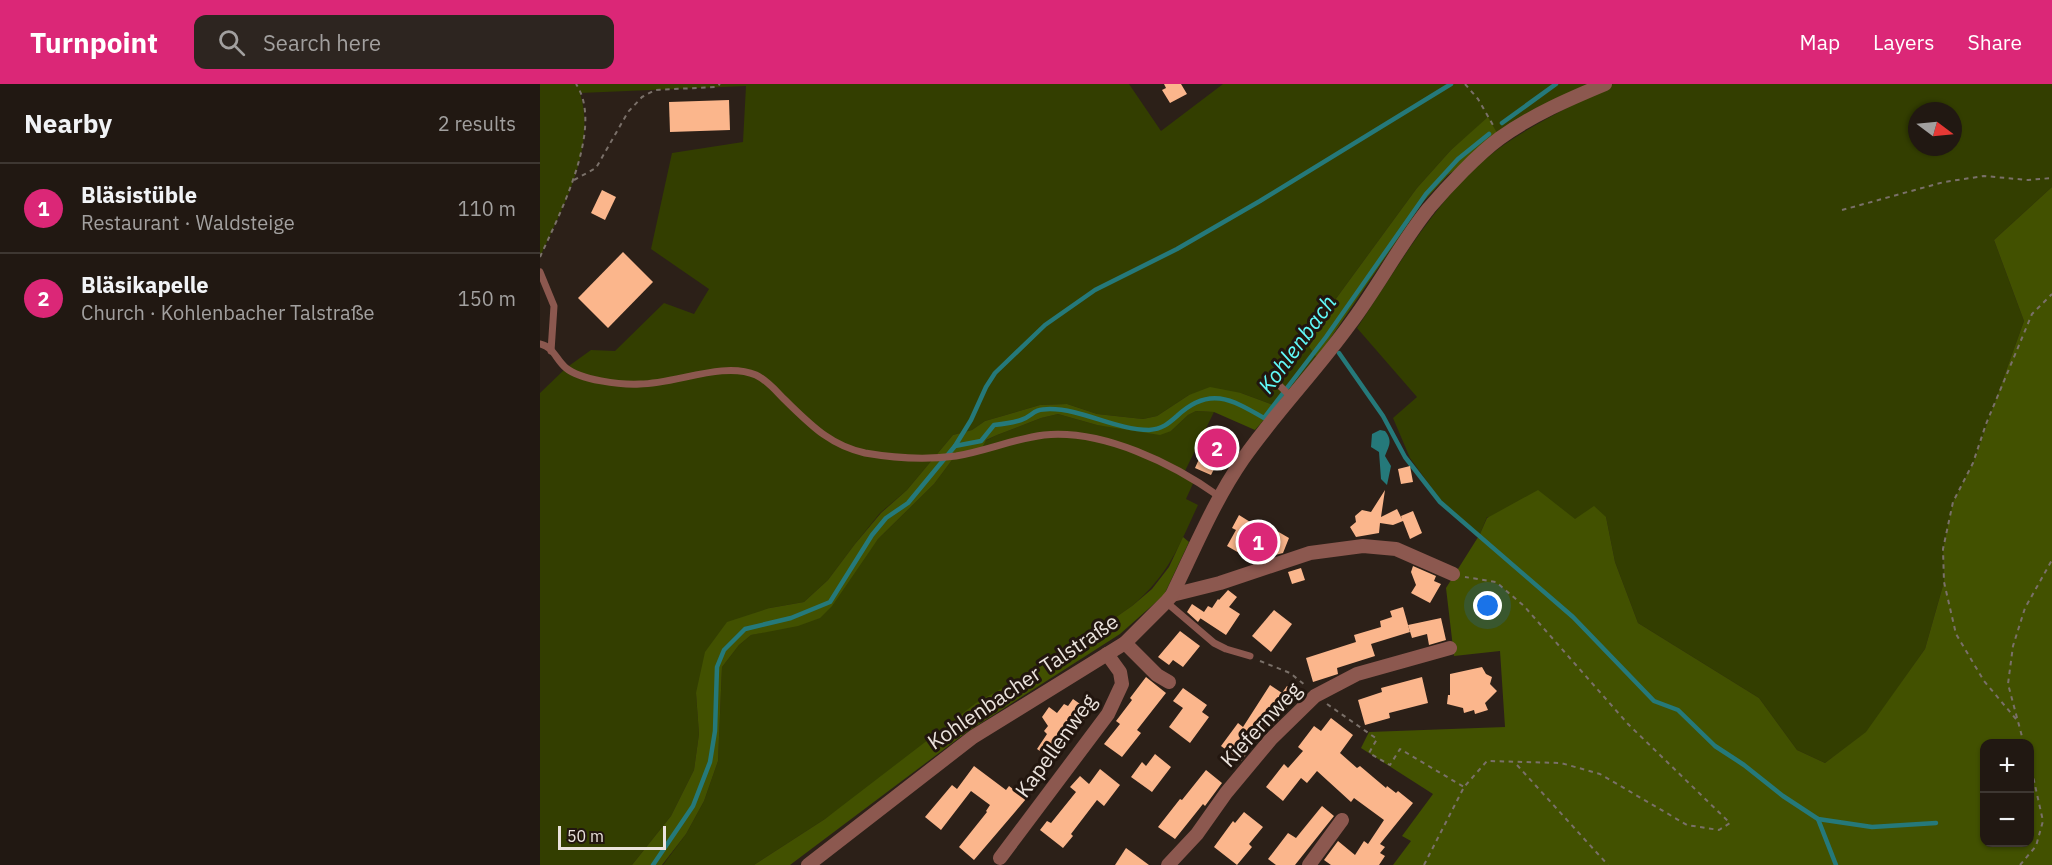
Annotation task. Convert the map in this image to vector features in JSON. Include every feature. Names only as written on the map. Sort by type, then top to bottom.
[{"type":"street","name":"Kohlenbacher Talstraße","points":[[808,865],[973,737],[1125,643],[1168,599],[1220,497],[1287,392],[1321,362],[1351,323],[1428,209],[1500,138],[1554,106],[1605,84]]},
{"type":"street","points":[[1168,599],[1310,553],[1363,546],[1396,549],[1453,574]]},
{"type":"street","points":[[1125,643],[1157,675],[1168,682]]},
{"type":"street","name":"Kiefernweg","points":[[1168,865],[1197,834],[1227,792],[1271,739],[1315,696],[1357,674],[1450,648]]},
{"type":"street","name":"Kapellenweg","points":[[1000,858],[1108,714],[1122,684],[1120,672],[1107,654]]},
{"type":"street","points":[[1309,865],[1342,820]]},
{"type":"lane","points":[[540,272],[555,306],[551,351]]},
{"type":"lane","points":[[540,344],[551,351],[566,368],[585,377],[615,382],[639,384],[669,382],[706,373],[739,370],[758,376],[815,429],[837,445],[891,457],[935,457],[955,456],[1015,440],[1046,435],[1075,436],[1137,450],[1195,479],[1220,497]]},
{"type":"lane","points":[[1270,376],[1287,392]]},
{"type":"lane","points":[[1168,599],[1214,643],[1250,656]]},
{"type":"path","points":[[540,257],[574,180],[583,139],[586,110],[576,84]]},
{"type":"path","points":[[574,180],[596,168],[627,112],[642,98],[655,90],[716,87],[720,84]]},
{"type":"path","points":[[1466,84],[1478,99],[1500,138]]},
{"type":"path","points":[[1842,210],[1944,182],[1984,176],[2028,180],[2052,178]]},
{"type":"path","points":[[2016,719],[1984,681],[1956,634],[1944,582],[1943,549],[1953,502],[1973,463],[1986,424],[2032,314],[2052,294]]},
{"type":"path","points":[[2022,739],[2008,684],[2013,646],[2025,608],[2052,560]]},
{"type":"path","points":[[1424,865],[1464,787],[1487,761],[1516,764],[1561,763],[1600,774],[1687,825],[1719,830],[1730,823],[1628,724],[1524,606],[1496,582],[1453,574]]},
{"type":"path","points":[[1250,656],[1290,673],[1315,696],[1377,739],[1369,753],[1390,765],[1400,748],[1464,787]]},
{"type":"path","points":[[1516,764],[1608,865]]},
{"type":"path","points":[[2020,865],[2036,846],[2043,820],[2034,781]]},
{"type":"green space","points":[[540,84],[1129,84],[1161,131],[1223,84],[1605,84],[1500,138],[1488,118],[1451,150],[1417,188],[1305,341],[1317,358],[1276,406],[1241,393],[1189,395],[1157,416],[1143,419],[1097,414],[1067,404],[1040,405],[985,421],[972,430],[953,435],[907,490],[880,513],[828,580],[804,602],[770,608],[696,693],[699,734],[694,770],[671,816],[632,865],[540,865],[540,393],[566,368],[591,350],[615,351],[664,303],[694,314],[709,289],[651,249],[672,153],[743,142],[746,86],[580,93],[584,114],[581,156],[567,198],[540,257]]},
{"type":"green space","points":[[1613,84],[2052,84],[2052,187],[1994,240],[2024,321],[1973,463],[1953,502],[1943,549],[1944,582],[1925,649],[1867,732],[1825,763],[1797,750],[1759,698],[1638,623],[1615,562],[1606,517],[1575,520],[1487,517],[1480,534],[1450,513],[1410,458],[1393,418],[1417,397],[1357,328],[1441,205],[1482,162],[1505,144]]},
{"type":"green space","points":[[1488,117],[1500,138],[1448,175],[1423,202],[1317,358],[1305,341],[1417,188],[1451,150]]},
{"type":"green space","points":[[2052,187],[2052,865],[1393,865],[1411,841],[1402,836],[1433,794],[1361,748],[1369,732],[1505,727],[1500,651],[1454,656],[1446,588],[1480,534],[1487,518],[1538,490],[1575,519],[1594,506],[1606,517],[1615,562],[1638,623],[1759,698],[1797,750],[1825,763],[1866,732],[1925,649],[1944,582],[1943,549],[1953,502],[1973,463],[2024,321],[1994,240]]},
{"type":"green space","points":[[1210,387],[1241,393],[1276,406],[1255,430],[1214,412],[1196,411],[1188,415],[1171,431],[1160,435],[1097,425],[1058,414],[1041,418],[986,440],[981,450],[955,456],[934,484],[878,539],[832,606],[820,618],[798,626],[751,635],[739,645],[722,667],[718,761],[704,801],[686,834],[662,865],[632,865],[671,816],[694,770],[699,734],[696,693],[705,652],[727,622],[770,608],[804,602],[828,580],[881,513],[907,490],[953,435],[972,430],[985,421],[1040,405],[1067,404],[1097,414],[1143,419],[1157,416],[1189,395]]},
{"type":"green space","points":[[1196,411],[1214,412],[1184,473],[1195,479],[1186,499],[1198,505],[1164,571],[1132,606],[825,819],[754,865],[663,865],[686,834],[704,801],[718,761],[722,667],[739,645],[751,635],[769,631],[861,561],[878,539],[934,484],[955,456],[997,435],[1058,414],[1097,425],[1171,431],[1188,415]]},
{"type":"green space","points":[[1183,537],[1189,542],[1164,595],[1120,634],[967,732],[790,865],[754,865],[825,819],[976,703],[1063,654],[1132,606],[1152,589],[1169,567]]},
{"type":"water","points":[[1380,430],[1385,431],[1390,441],[1385,456],[1391,466],[1387,485],[1381,479],[1379,452],[1371,447],[1372,434]]},
{"type":"building","points":[[1164,84],[1181,84],[1187,94],[1170,103],[1162,90],[1166,88]]},
{"type":"building","points":[[729,100],[730,130],[670,132],[669,102]]},
{"type":"building","points":[[602,190],[616,197],[605,220],[591,213]]},
{"type":"building","points":[[623,252],[653,282],[608,328],[578,298]]},
{"type":"building","points":[[1211,432],[1232,441],[1223,463],[1218,461],[1211,475],[1195,468]]},
{"type":"building","points":[[1410,466],[1413,482],[1401,484],[1398,469]]},
{"type":"building","points":[[1385,490],[1381,517],[1397,509],[1402,519],[1401,516],[1413,511],[1422,533],[1410,539],[1403,521],[1393,525],[1380,523],[1379,533],[1356,537],[1350,527],[1356,522],[1355,516],[1362,510],[1371,512]]},
{"type":"building","points":[[1239,515],[1255,525],[1258,520],[1289,538],[1283,553],[1275,555],[1264,549],[1255,562],[1227,546],[1236,530],[1232,528]]},
{"type":"building","points":[[1413,566],[1436,576],[1434,581],[1441,584],[1430,603],[1411,593],[1416,585],[1411,572]]},
{"type":"building","points":[[1301,568],[1305,580],[1292,584],[1288,572]]},
{"type":"building","points":[[1228,590],[1237,597],[1229,607],[1240,614],[1226,635],[1200,618],[1198,622],[1187,612],[1192,604],[1204,612],[1208,606],[1212,608]]},
{"type":"building","points":[[1403,607],[1410,632],[1371,644],[1375,656],[1337,668],[1338,674],[1313,682],[1306,658],[1356,642],[1354,635],[1381,627],[1380,621],[1392,617],[1390,611]]},
{"type":"building","points":[[1274,610],[1292,624],[1271,652],[1252,636]]},
{"type":"building","points":[[1441,618],[1446,640],[1429,645],[1427,634],[1412,638],[1408,625]]},
{"type":"building","points":[[1180,631],[1200,646],[1183,667],[1173,660],[1169,665],[1158,657]]},
{"type":"building","points":[[1482,667],[1486,674],[1492,677],[1490,684],[1497,691],[1485,703],[1488,710],[1475,714],[1474,710],[1464,713],[1463,708],[1447,704],[1448,695],[1450,695],[1450,674]]},
{"type":"building","points":[[1146,677],[1166,693],[1137,730],[1141,733],[1122,757],[1104,744],[1120,724],[1116,721]]},
{"type":"building","points":[[1422,677],[1428,703],[1389,713],[1390,718],[1365,725],[1358,700],[1382,692],[1381,688]]},
{"type":"building","points":[[1270,685],[1282,693],[1287,686],[1297,693],[1278,720],[1273,725],[1270,723],[1241,761],[1221,746],[1238,723],[1243,727]]},
{"type":"building","points":[[1183,688],[1207,705],[1202,712],[1209,717],[1190,743],[1169,727],[1183,708],[1173,701]]},
{"type":"building","points":[[1073,699],[1090,711],[1058,756],[1051,751],[1047,756],[1037,749],[1047,734],[1044,731],[1048,726],[1042,717],[1049,707],[1057,713],[1064,704],[1068,706]]},
{"type":"building","points":[[1331,718],[1353,735],[1340,753],[1386,788],[1387,786],[1396,793],[1398,791],[1413,803],[1380,844],[1385,847],[1380,853],[1385,856],[1379,865],[1331,865],[1324,860],[1338,841],[1355,855],[1364,841],[1368,844],[1384,820],[1354,798],[1351,802],[1317,771],[1307,783],[1301,778],[1283,801],[1266,787],[1284,764],[1288,768],[1303,751],[1298,747],[1314,726],[1321,731]]},
{"type":"building","points":[[1155,754],[1171,767],[1152,792],[1131,777],[1142,762],[1146,766]]},
{"type":"building","points":[[974,766],[1006,790],[1009,786],[1026,799],[974,860],[959,847],[990,805],[971,791],[941,830],[925,817],[952,785],[957,789]]},
{"type":"building","points":[[1100,769],[1120,785],[1104,806],[1097,800],[1063,848],[1040,830],[1047,821],[1051,823],[1076,792],[1070,787],[1080,776],[1089,784]]},
{"type":"building","points":[[1206,770],[1222,783],[1175,839],[1158,827]]},
{"type":"building","points":[[1322,806],[1334,816],[1295,865],[1276,865],[1268,859],[1288,833],[1296,838]]},
{"type":"building","points":[[1244,812],[1263,827],[1249,844],[1252,847],[1237,865],[1214,847],[1233,821],[1235,823]]},
{"type":"building","points":[[1126,848],[1149,865],[1115,865]]},
{"type":"waterway","points":[[955,446],[995,373],[1045,325],[1095,290],[1177,249],[1260,201],[1451,84]]},
{"type":"waterway","name":"Kohlenbach","points":[[1502,123],[1556,84]]},
{"type":"waterway","name":"Kohlenbach","points":[[653,865],[693,806],[710,762],[715,731],[717,667],[724,650],[745,629],[791,618],[830,602],[872,535],[886,518],[908,503],[955,446],[981,441],[994,425],[1018,421],[1036,411],[1050,409],[1074,412],[1124,427],[1149,430],[1168,424],[1189,407],[1210,398],[1241,405],[1264,418],[1326,337],[1426,194],[1458,159],[1489,134]]},
{"type":"waterway","points":[[1339,353],[1383,416],[1405,457],[1440,502],[1573,617],[1654,701],[1678,710],[1715,746],[1818,819],[1872,827],[1936,823]]},
{"type":"waterway","points":[[1818,819],[1836,865]]},
{"type":"place","name":"Bläsikapelle","points":[[1217,448]]},
{"type":"place","name":"Bläsistüble","points":[[1258,542]]}]
